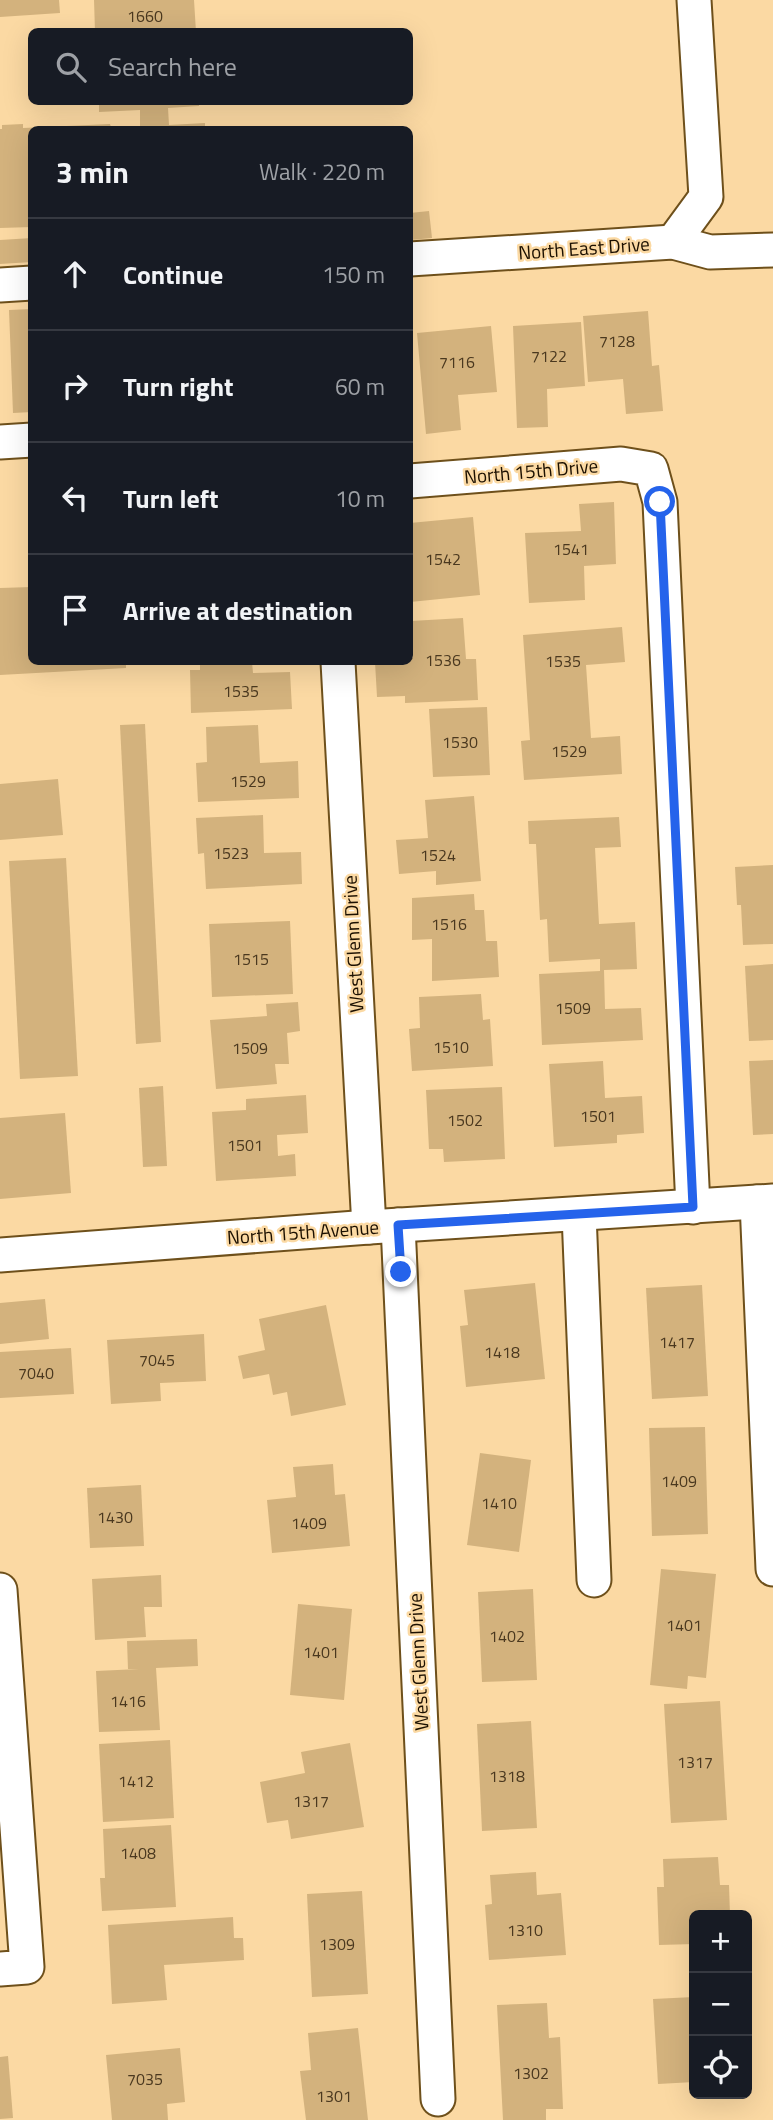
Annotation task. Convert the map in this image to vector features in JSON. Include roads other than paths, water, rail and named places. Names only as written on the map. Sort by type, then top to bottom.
[{"type":"street","name":"North East Drive","points":[[413,259],[673,242],[706,197],[694,0]]},
{"type":"street","points":[[673,242],[710,252],[773,250]]},
{"type":"street","points":[[0,285],[28,283]]},
{"type":"street","points":[[0,442],[28,440]]},
{"type":"street","name":"North 15th Drive","points":[[413,481],[621,464],[651,469],[660,502],[693,1207]]},
{"type":"street","name":"West Glenn Drive","points":[[338,665],[384,1226],[438,2099]]},
{"type":"street","points":[[765,1202],[773,1569]]},
{"type":"street","name":"North 15th Avenue","points":[[0,1255],[384,1226],[765,1202]]},
{"type":"street","points":[[579,1214],[594,1580]]},
{"type":"street","points":[[0,1590],[14,1968]]}]
